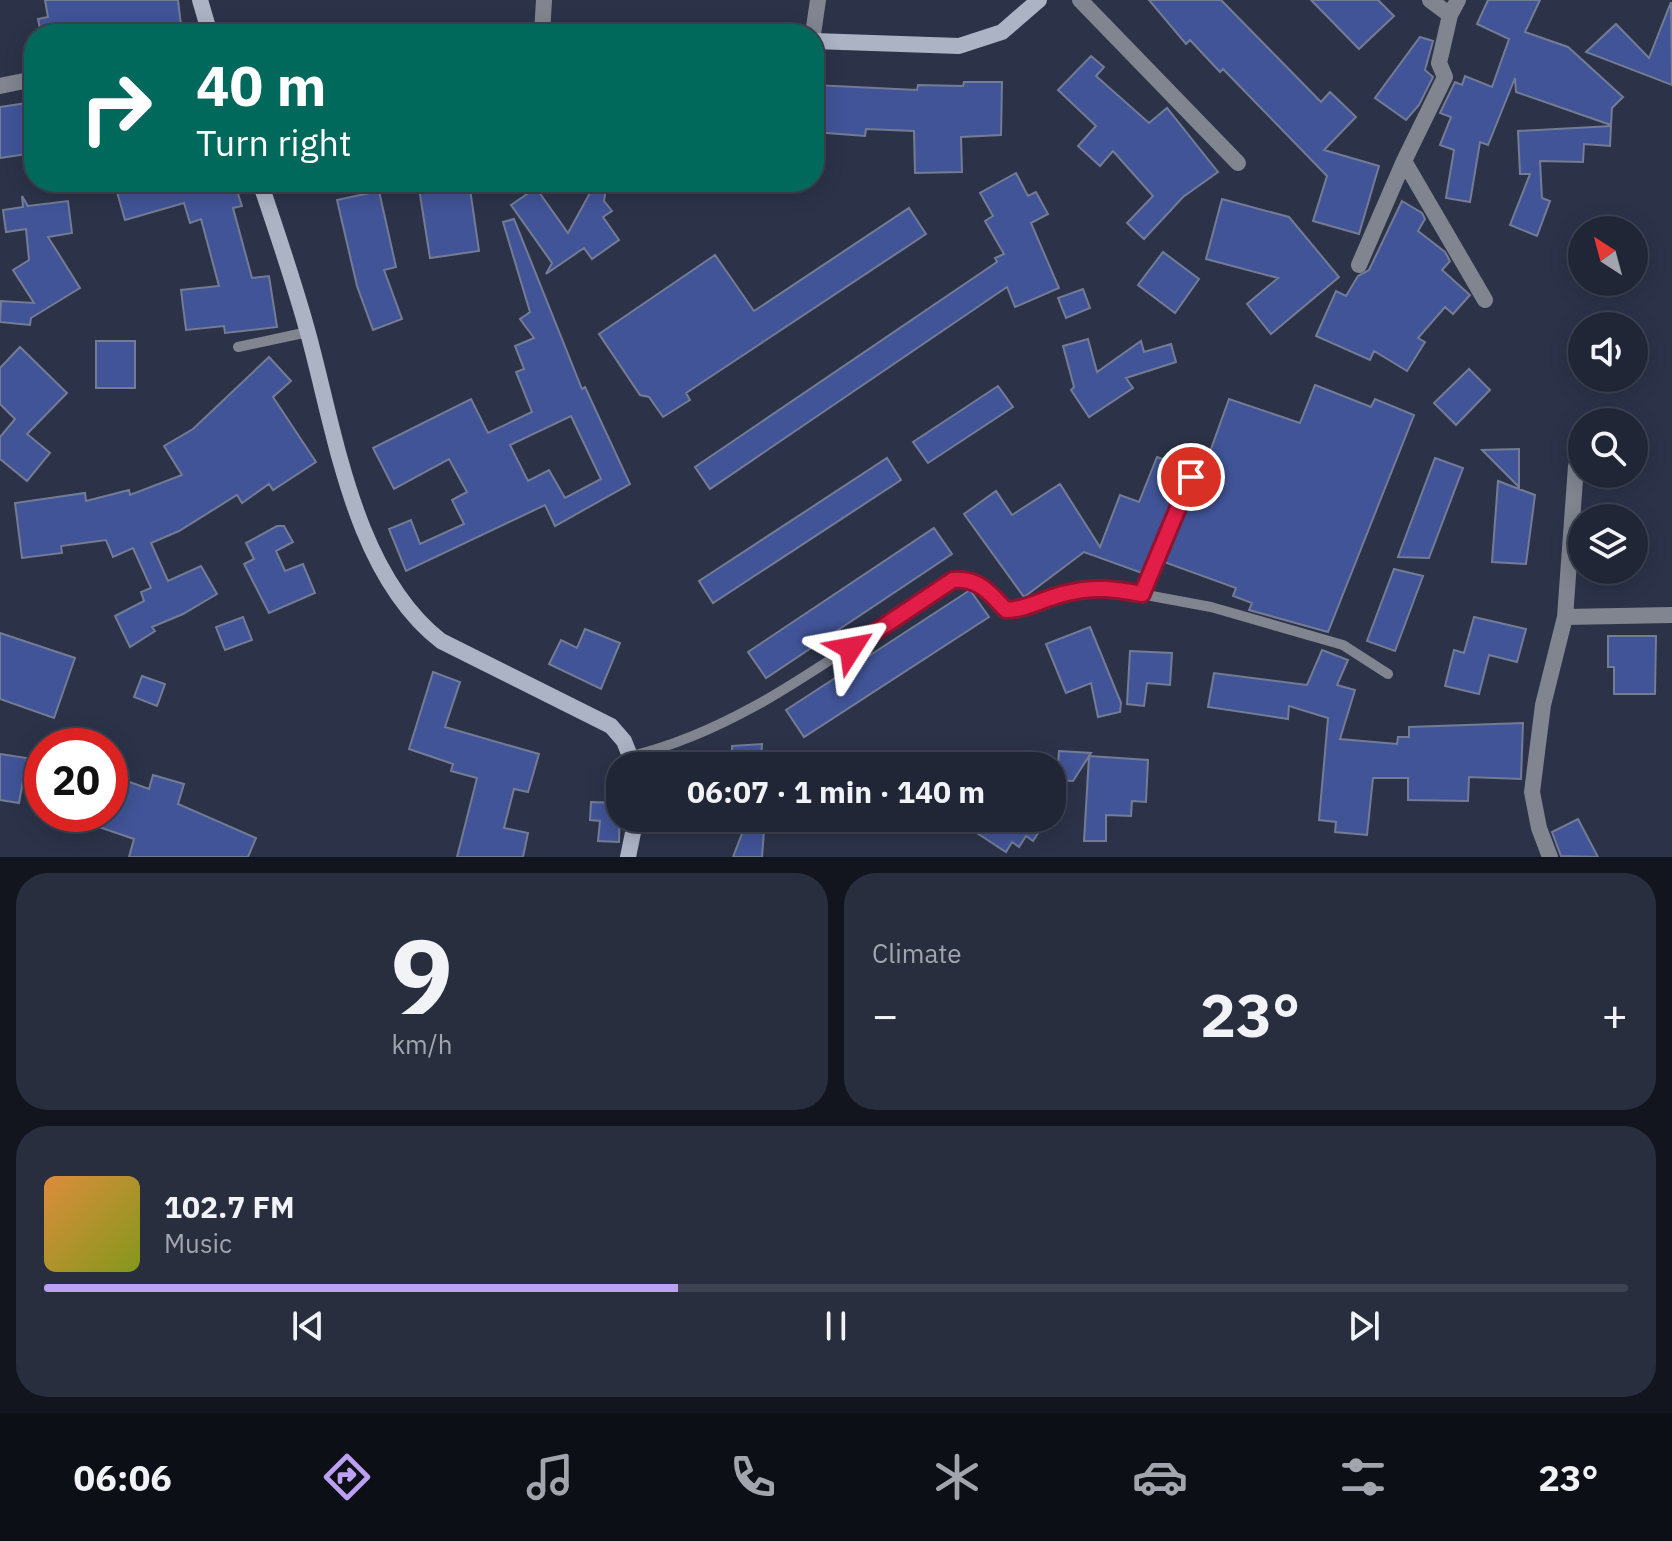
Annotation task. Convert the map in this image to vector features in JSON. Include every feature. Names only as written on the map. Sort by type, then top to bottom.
[{"type":"street","points":[[200,0],[207,24]]},
{"type":"street","points":[[543,24],[544,0]]},
{"type":"street","points":[[814,24],[818,0]]},
{"type":"street","points":[[824,41],[959,46],[1002,32],[1039,0]]},
{"type":"street","points":[[1080,0],[1238,163]]},
{"type":"street","points":[[1430,0],[1450,15]]},
{"type":"street","points":[[1359,265],[1404,161],[1447,74],[1439,66],[1450,15],[1458,0]]},
{"type":"street","points":[[0,86],[24,81]]},
{"type":"street","points":[[1404,161],[1485,300]]},
{"type":"street","points":[[263,192],[308,332],[349,484],[383,574],[400,601],[420,624],[441,641],[611,726],[627,752]]},
{"type":"street","points":[[1550,857],[1539,828],[1532,792],[1543,705],[1565,617],[1574,488]]},
{"type":"street","points":[[1565,617],[1672,615]]},
{"type":"street","points":[[628,857],[633,832]]},
{"type":"lane","points":[[238,347],[308,332]]},
{"type":"lane","points":[[1142,594],[1191,477]]},
{"type":"lane","points":[[656,752],[709,731],[767,701],[953,580],[969,579],[979,583],[1006,610],[1017,610],[1067,593],[1103,587],[1211,607],[1343,645],[1388,674]]},
{"type":"building","points":[[45,0],[178,0],[181,24],[39,24],[38,19],[48,17]]},
{"type":"building","points":[[1149,0],[1221,0],[1321,102],[1330,92],[1356,117],[1324,150],[1379,166],[1359,234],[1313,221],[1327,176],[1223,69],[1220,72],[1190,40],[1186,44]]},
{"type":"building","points":[[1311,0],[1378,0],[1394,16],[1359,49]]},
{"type":"building","points":[[1488,0],[1540,0],[1525,32],[1568,47],[1623,97],[1612,108],[1611,125],[1516,92],[1515,78],[1488,145],[1480,142],[1470,202],[1446,198],[1454,150],[1440,145],[1451,117],[1440,113],[1455,82],[1462,85],[1465,76],[1492,87],[1509,39],[1477,24]]},
{"type":"building","points":[[1671,2],[1672,85],[1586,52],[1616,24],[1649,58]]},
{"type":"building","points":[[1420,37],[1433,41],[1425,70],[1433,77],[1419,105],[1406,120],[1375,98]]},
{"type":"building","points":[[1091,56],[1104,67],[1096,76],[1149,123],[1167,108],[1218,172],[1183,197],[1144,239],[1127,223],[1153,196],[1113,151],[1100,166],[1078,146],[1096,126],[1058,90]]},
{"type":"building","points":[[964,82],[1002,82],[1001,135],[961,137],[962,172],[915,173],[914,131],[866,129],[865,136],[824,133],[824,85],[917,90],[918,85],[963,86]]},
{"type":"building","points":[[24,103],[24,154],[0,158],[0,107]]},
{"type":"building","points":[[1611,126],[1610,146],[1584,144],[1583,162],[1540,161],[1542,198],[1550,201],[1537,236],[1510,225],[1530,174],[1520,174],[1518,131]]},
{"type":"building","points":[[1016,173],[1028,196],[1036,192],[1048,214],[1031,223],[1059,288],[1015,307],[1007,287],[710,489],[695,467],[997,262],[995,258],[1004,254],[985,221],[993,216],[980,193]]},
{"type":"building","points":[[117,192],[237,192],[242,206],[233,208],[252,278],[269,276],[277,327],[225,333],[224,326],[186,330],[181,290],[219,286],[201,219],[190,223],[184,203],[125,220]]},
{"type":"building","points":[[379,192],[396,267],[384,270],[402,319],[373,330],[357,286],[337,200]]},
{"type":"building","points":[[420,192],[470,192],[479,251],[430,258]]},
{"type":"building","points":[[530,192],[539,192],[568,233],[591,192],[605,192],[604,201],[612,211],[603,217],[619,240],[592,259],[584,248],[546,274],[552,263],[511,205]]},
{"type":"building","points":[[22,196],[28,206],[68,201],[72,233],[48,237],[80,288],[31,318],[30,325],[0,322],[1,301],[34,303],[13,270],[29,260],[26,229],[6,232],[3,210],[23,207]]},
{"type":"building","points":[[1222,199],[1289,217],[1339,277],[1271,334],[1247,304],[1278,278],[1206,259]]},
{"type":"building","points":[[1402,201],[1422,213],[1425,219],[1418,231],[1445,252],[1450,261],[1442,270],[1470,295],[1453,314],[1445,307],[1418,338],[1425,342],[1407,371],[1374,351],[1370,360],[1316,336],[1336,291],[1346,296],[1358,276],[1369,270]]},
{"type":"building","points":[[909,208],[926,234],[686,393],[690,400],[663,417],[649,397],[640,395],[599,334],[715,255],[754,311]]},
{"type":"building","points":[[514,219],[582,389],[585,387],[630,484],[555,526],[545,505],[406,571],[389,529],[411,520],[420,544],[464,524],[452,500],[467,492],[449,459],[394,489],[373,448],[471,399],[488,433],[532,412],[516,372],[524,369],[515,346],[534,338],[520,319],[530,312],[503,222]],"holes":[[[571,416],[601,479],[565,498],[549,470],[528,481],[510,445]]]},
{"type":"building","points":[[1163,252],[1199,279],[1175,313],[1138,285]]},
{"type":"building","points":[[1083,289],[1090,308],[1066,318],[1058,298]]},
{"type":"building","points":[[1088,339],[1097,372],[1141,341],[1144,352],[1171,344],[1176,362],[1126,378],[1133,388],[1089,417],[1071,390],[1074,387],[1063,346]]},
{"type":"building","points":[[96,341],[135,341],[135,388],[96,388]]},
{"type":"building","points":[[20,347],[67,393],[27,434],[50,453],[27,481],[0,459],[0,437],[15,419],[0,404],[0,368]]},
{"type":"building","points":[[269,357],[291,381],[273,397],[316,462],[273,490],[269,484],[242,503],[237,495],[179,531],[151,543],[168,581],[201,566],[217,594],[183,614],[152,627],[155,631],[130,647],[115,616],[144,601],[141,592],[151,588],[133,548],[113,557],[106,540],[61,546],[62,553],[22,558],[15,503],[85,493],[86,501],[129,490],[130,495],[182,475],[164,446],[193,429]]},
{"type":"building","points":[[1469,369],[1490,390],[1456,425],[1434,403]]},
{"type":"building","points":[[1315,385],[1371,407],[1375,399],[1414,415],[1328,632],[1249,610],[1252,603],[1233,596],[1236,588],[1164,562],[1198,480],[1197,471],[1202,474],[1229,399],[1300,423]]},
{"type":"building","points":[[998,386],[1013,407],[928,463],[913,442]]},
{"type":"building","points":[[1519,449],[1519,487],[1482,450]]},
{"type":"building","points":[[1157,457],[1190,469],[1184,474],[1142,573],[1084,552],[1024,597],[964,514],[996,491],[1012,515],[1060,484],[1100,547],[1120,495],[1139,502]]},
{"type":"building","points":[[887,458],[901,480],[713,603],[699,581]]},
{"type":"building","points":[[1435,458],[1463,468],[1429,558],[1398,557]]},
{"type":"building","points":[[1498,481],[1535,495],[1526,564],[1492,562]]},
{"type":"building","points":[[277,526],[284,526],[293,542],[276,551],[285,571],[303,564],[315,593],[269,613],[244,564],[254,559],[246,543]]},
{"type":"building","points":[[934,528],[952,554],[766,678],[748,652]]},
{"type":"building","points":[[1394,569],[1423,576],[1395,651],[1367,641]]},
{"type":"building","points":[[970,590],[989,617],[804,737],[786,710]]},
{"type":"building","points":[[243,617],[252,640],[225,650],[216,627]]},
{"type":"building","points":[[1474,617],[1526,629],[1517,662],[1489,655],[1479,694],[1445,686],[1454,650],[1464,653]]},
{"type":"building","points":[[1090,627],[1121,703],[1120,712],[1098,717],[1091,683],[1066,693],[1046,644]]},
{"type":"building","points":[[585,629],[620,643],[601,689],[549,664],[561,640],[577,648]]},
{"type":"building","points":[[0,633],[75,658],[54,718],[0,699]]},
{"type":"building","points":[[1608,636],[1656,636],[1655,694],[1614,694],[1614,667],[1608,667]]},
{"type":"building","points":[[1322,650],[1348,660],[1337,685],[1355,690],[1340,739],[1397,744],[1398,737],[1409,737],[1409,727],[1523,723],[1521,779],[1469,777],[1468,801],[1408,800],[1408,778],[1373,778],[1367,835],[1335,832],[1336,822],[1319,820],[1328,718],[1289,706],[1288,719],[1208,707],[1214,673],[1307,685]]},
{"type":"building","points":[[1130,651],[1172,653],[1170,685],[1147,683],[1144,706],[1127,704]]},
{"type":"building","points":[[433,672],[460,682],[445,727],[539,754],[528,792],[514,789],[504,828],[528,833],[523,857],[457,857],[477,778],[451,771],[453,764],[409,749]]},
{"type":"building","points":[[142,676],[165,684],[157,706],[134,697]]},
{"type":"building","points":[[762,744],[762,752],[732,752],[732,746]]},
{"type":"building","points":[[1059,751],[1091,753],[1073,781],[1066,781],[1066,752]]},
{"type":"building","points":[[0,754],[24,758],[19,803],[0,800]]},
{"type":"building","points":[[1089,756],[1148,760],[1146,802],[1132,801],[1131,816],[1106,815],[1106,841],[1084,841]]},
{"type":"building","points":[[153,775],[184,784],[178,804],[256,838],[248,857],[129,857],[134,839],[114,832],[128,832],[128,781],[149,789]]},
{"type":"building","points":[[591,802],[606,803],[606,832],[619,832],[619,842],[598,841],[600,821],[590,820]]},
{"type":"building","points":[[1578,819],[1598,857],[1561,856],[1552,832]]},
{"type":"building","points":[[743,832],[764,832],[762,857],[733,857]]},
{"type":"building","points":[[975,832],[1039,832],[1033,841],[1026,836],[1019,847],[1012,842],[1006,852]]},
{"type":"route","points":[[851,648],[953,580],[969,579],[979,583],[1006,610],[1017,610],[1067,593],[1103,587],[1142,594],[1191,477]]}]
